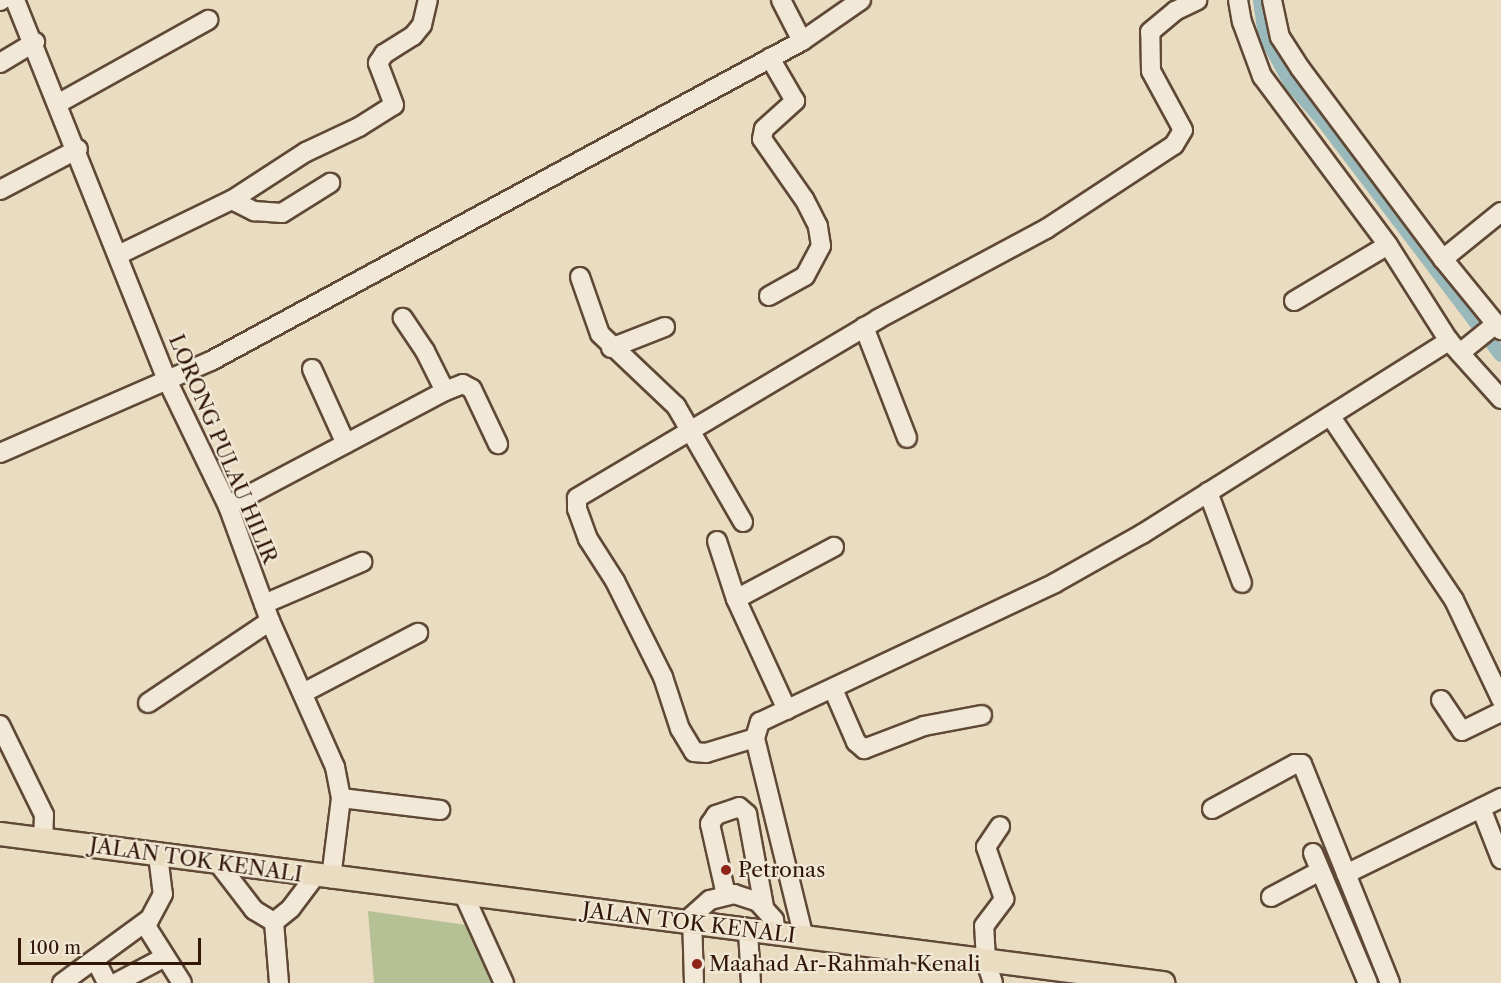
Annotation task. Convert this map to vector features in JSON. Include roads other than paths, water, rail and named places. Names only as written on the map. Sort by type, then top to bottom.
[{"type":"main road","name":"JALAN TOK KENALI","points":[[0,834],[986,961],[1043,975],[1163,983]]},
{"type":"street","name":"LORONG PULAU HILIR","points":[[15,0],[78,149],[167,380],[228,506],[267,613],[335,767],[341,798],[323,877]]},
{"type":"street","points":[[117,255],[232,200],[299,156],[394,105],[378,63],[384,54],[413,36],[422,25],[428,0]]},
{"type":"street","points":[[781,0],[802,41]]},
{"type":"street","points":[[0,453],[211,361],[802,41],[861,0]]},
{"type":"street","points":[[755,738],[706,753],[693,752],[680,729],[663,677],[615,581],[588,539],[577,509],[577,498],[864,327],[1046,229],[1126,179],[1183,137],[1183,130],[1151,71],[1150,32],[1175,11],[1198,0]]},
{"type":"street","points":[[1238,0],[1242,22],[1262,76],[1388,245],[1455,347],[1501,399]]},
{"type":"street","points":[[804,938],[755,738],[760,722],[1055,584],[1331,417],[1455,347],[1499,327],[1443,259],[1300,68],[1280,37],[1272,0]]},
{"type":"street","points":[[59,103],[208,20]]},
{"type":"street","points":[[0,63],[34,42]]},
{"type":"street","points":[[769,296],[805,276],[821,246],[818,226],[804,199],[762,139],[764,129],[795,101],[770,58]]},
{"type":"street","points":[[0,190],[78,149]]},
{"type":"street","points":[[232,200],[254,211],[282,213],[330,183]]},
{"type":"street","points":[[1443,259],[1500,214]]},
{"type":"street","points":[[1294,301],[1388,245]]},
{"type":"street","points":[[580,277],[597,326],[611,348],[667,395],[692,430],[743,522]]},
{"type":"street","points":[[403,318],[425,351],[445,391]]},
{"type":"street","points":[[611,348],[665,327]]},
{"type":"street","points":[[864,327],[907,438]]},
{"type":"street","points":[[312,369],[346,444]]},
{"type":"street","points":[[228,506],[445,391],[463,384],[472,388],[498,444]]},
{"type":"street","points":[[1331,417],[1454,600],[1501,699]]},
{"type":"street","points":[[1208,492],[1242,583]]},
{"type":"street","points":[[717,541],[736,599],[787,710]]},
{"type":"street","points":[[736,599],[834,547]]},
{"type":"street","points":[[148,703],[267,613],[362,562]]},
{"type":"street","points":[[303,693],[418,633]]},
{"type":"street","points":[[833,689],[856,742],[864,749],[924,726],[982,715]]},
{"type":"street","points":[[1441,700],[1462,731],[1501,712]]},
{"type":"street","points":[[0,725],[44,815],[43,840]]},
{"type":"street","points":[[1212,808],[1294,764],[1302,764],[1390,983]]},
{"type":"street","points":[[341,798],[440,810]]},
{"type":"street","points":[[1346,874],[1501,798]]},
{"type":"street","points":[[726,895],[710,824],[716,815],[739,807],[747,814],[764,907]]},
{"type":"street","points":[[1482,808],[1501,859]]},
{"type":"street","points":[[993,983],[986,961],[984,926],[1004,899],[986,847],[1000,826]]},
{"type":"street","points":[[1313,853],[1368,983]]},
{"type":"street","points":[[62,983],[148,920],[163,894],[158,855]]},
{"type":"street","points":[[218,863],[254,910],[274,922]]},
{"type":"street","points":[[1271,897],[1320,871]]},
{"type":"street","points":[[274,922],[323,877]]},
{"type":"street","points":[[464,895],[504,983]]},
{"type":"street","points":[[694,983],[690,923],[703,904],[726,895],[750,898],[764,907],[774,920],[776,934]]},
{"type":"street","points":[[148,920],[148,932],[182,983]]},
{"type":"street","points":[[274,922],[279,983]]},
{"type":"street","points":[[748,930],[751,983]]},
{"type":"street","points":[[116,983],[165,957]]},
{"type":"street","points":[[95,959],[107,983]]},
{"type":"waterway","points":[[1260,0],[1265,36],[1291,84],[1323,121],[1481,329]]},
{"type":"waterway","points":[[1488,338],[1501,355]]},
{"type":"place","name":"Petronas","points":[[726,870]]},
{"type":"place","name":"Maahad Ar-Rahmah Kenali","points":[[697,964]]}]
